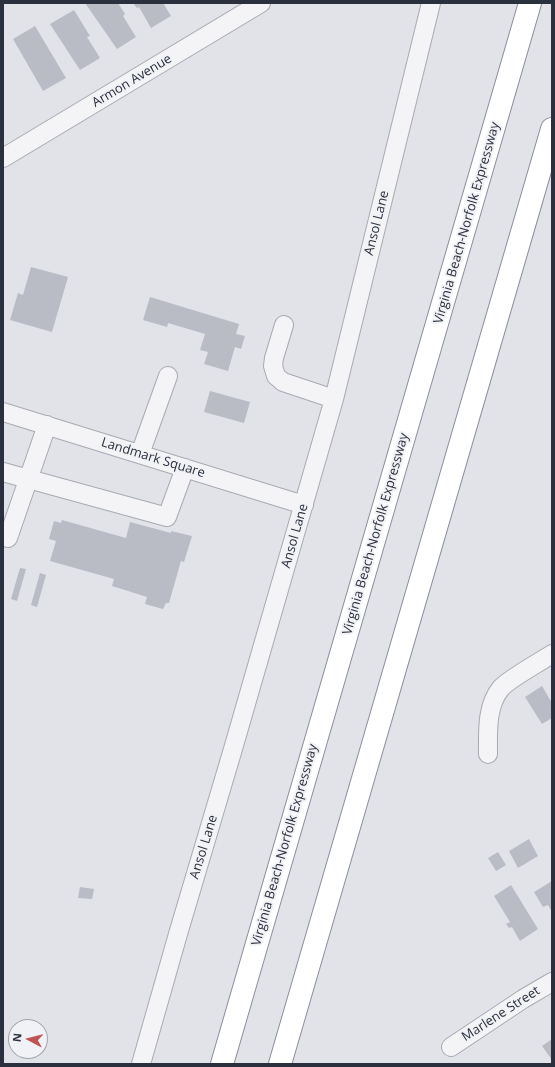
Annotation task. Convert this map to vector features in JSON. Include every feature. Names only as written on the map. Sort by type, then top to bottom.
[{"type":"highway","name":"Virginia Beach-Norfolk Expressway","points":[[222,1064],[530,3]]},
{"type":"highway","points":[[280,1064],[552,129]]},
{"type":"street","name":"Armon Avenue","points":[[3,158],[261,3]]},
{"type":"street","name":"Ansol Lane","points":[[142,1064],[178,934],[334,399],[431,3]]},
{"type":"street","points":[[284,326],[274,358],[276,376],[283,382],[334,399]]},
{"type":"street","points":[[140,454],[168,376]]},
{"type":"street","name":"Landmark Square","points":[[3,412],[304,505]]},
{"type":"street","points":[[3,536],[8,538],[47,425]]},
{"type":"street","points":[[3,472],[167,517],[185,468]]},
{"type":"street","points":[[488,754],[488,732],[493,701],[501,687],[552,654]]},
{"type":"street","name":"Marlene Street","points":[[451,1047],[523,999],[552,982]]},
{"type":"building","points":[[85,3],[118,3],[125,14],[123,16],[136,37],[117,49]]},
{"type":"building","points":[[133,3],[163,3],[171,16],[151,28],[139,7],[137,8]]},
{"type":"building","points":[[74,10],[90,36],[87,37],[100,58],[80,70],[50,24]]},
{"type":"building","points":[[35,26],[66,78],[43,91],[13,39]]},
{"type":"building","points":[[31,267],[68,277],[52,332],[10,320],[18,293],[23,295]]},
{"type":"building","points":[[150,297],[239,324],[236,334],[245,336],[241,349],[235,347],[228,371],[204,364],[208,352],[200,350],[205,334],[168,323],[167,327],[143,320]]},
{"type":"building","points":[[210,391],[250,402],[244,423],[204,412]]},
{"type":"building","points":[[62,520],[126,538],[130,522],[171,533],[171,531],[192,536],[184,562],[181,561],[169,603],[166,603],[163,609],[145,604],[147,597],[112,586],[114,579],[50,561],[56,541],[49,539],[54,521],[61,523]]},
{"type":"building","points":[[20,568],[26,569],[17,601],[11,599]]},
{"type":"building","points":[[40,573],[46,575],[37,607],[31,605]]},
{"type":"building","points":[[542,686],[552,703],[552,718],[542,724],[525,697]]},
{"type":"building","points":[[529,839],[538,856],[518,868],[509,851]]},
{"type":"building","points":[[498,852],[506,865],[496,871],[488,858]]},
{"type":"building","points":[[552,881],[552,912],[548,905],[543,907],[534,892]]},
{"type":"building","points":[[511,885],[538,929],[520,941],[512,927],[509,928],[506,924],[510,922],[494,896]]},
{"type":"building","points":[[80,887],[94,889],[92,899],[78,898]]},
{"type":"building","points":[[552,1039],[552,1060],[542,1046]]}]
